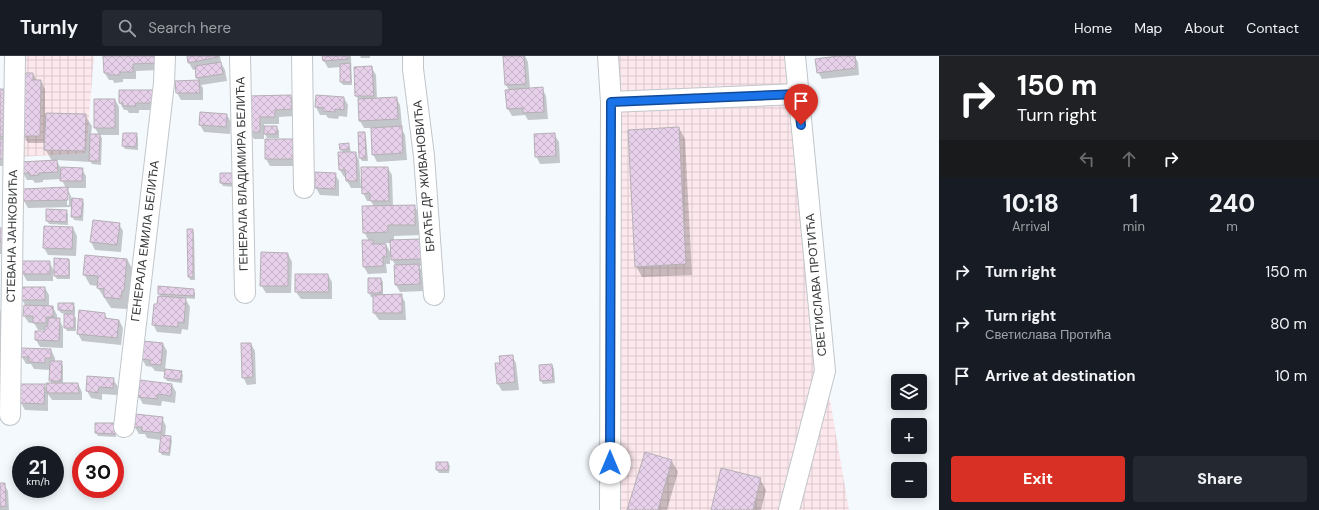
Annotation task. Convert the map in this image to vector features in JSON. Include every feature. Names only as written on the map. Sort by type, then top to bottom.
[{"type":"street","name":"СТЕВАНА ЈАНКОВИЋА","points":[[10,415],[15,56]]},
{"type":"street","name":"ГЕНЕРАЛА ЕМИЛА БЕЛИЋА","points":[[124,427],[164,83],[165,56]]},
{"type":"street","name":"ГЕНЕРАЛА ВЛАДИМИРА БЕЛИЋА","points":[[240,56],[245,292]]},
{"type":"street","points":[[302,56],[304,188]]},
{"type":"street","name":"БРАЋЕ ДР ЖИВАНОВИЋА","points":[[413,56],[413,68],[424,156],[434,295]]},
{"type":"street","points":[[608,56],[611,102],[610,510]]},
{"type":"street","name":"СВЕТИСЛАВА ПРОТИЋА","points":[[789,510],[825,371],[795,56]]},
{"type":"street","points":[[611,102],[798,94]]},
{"type":"shaded area","points":[[27,56],[94,56],[86,153],[18,157],[22,69]]},
{"type":"shaded area","points":[[608,56],[795,56],[825,371],[849,510],[610,510]]},
{"type":"building","points":[[103,56],[155,56],[156,63],[133,64],[133,72],[120,72],[120,75],[109,75],[109,73],[104,73]]},
{"type":"building","points":[[187,56],[218,56],[218,57],[188,63]]},
{"type":"building","points":[[322,56],[348,56],[348,59],[323,61]]},
{"type":"building","points":[[503,56],[524,56],[526,84],[505,85]]},
{"type":"building","points":[[838,56],[855,56],[856,68],[817,73],[815,59]]},
{"type":"building","points":[[221,62],[223,74],[196,78],[195,66]]},
{"type":"building","points":[[350,63],[351,82],[340,82],[340,64]]},
{"type":"building","points":[[372,66],[374,96],[355,96],[354,67]]},
{"type":"building","points":[[25,73],[33,73],[33,80],[41,80],[40,136],[23,136]]},
{"type":"building","points":[[199,80],[200,93],[176,93],[175,81]]},
{"type":"building","points":[[543,87],[544,112],[523,113],[523,108],[507,109],[505,90]]},
{"type":"building","points":[[0,89],[4,89],[3,137],[0,136]]},
{"type":"building","points":[[119,90],[153,90],[153,103],[135,103],[136,106],[123,106],[123,103],[119,103]]},
{"type":"building","points":[[291,95],[292,109],[275,110],[275,117],[260,117],[260,132],[249,132],[248,96]]},
{"type":"building","points":[[316,95],[344,97],[344,110],[335,109],[335,112],[323,111],[323,108],[315,107]]},
{"type":"building","points":[[397,97],[398,119],[359,121],[358,99]]},
{"type":"building","points":[[94,99],[115,99],[115,128],[94,128]]},
{"type":"building","points":[[200,112],[227,114],[226,127],[199,125]]},
{"type":"building","points":[[46,113],[86,114],[85,151],[44,150]]},
{"type":"building","points":[[264,126],[277,126],[277,134],[264,134]]},
{"type":"building","points":[[402,126],[403,153],[372,155],[371,128]]},
{"type":"building","points":[[679,127],[686,264],[635,267],[628,130]]},
{"type":"building","points":[[358,132],[365,132],[366,158],[359,158]]},
{"type":"building","points":[[123,133],[137,133],[136,147],[122,146]]},
{"type":"building","points":[[555,133],[556,156],[535,157],[534,134]]},
{"type":"building","points":[[90,134],[100,134],[99,161],[89,161]]},
{"type":"building","points":[[0,139],[3,139],[3,159],[0,159]]},
{"type":"building","points":[[265,139],[293,139],[293,159],[265,159]]},
{"type":"building","points":[[349,143],[349,149],[340,150],[339,144]]},
{"type":"building","points":[[338,152],[356,152],[357,181],[346,181],[345,170],[339,170]]},
{"type":"building","points":[[57,160],[58,172],[39,173],[39,175],[30,176],[30,173],[22,173],[21,162]]},
{"type":"building","points":[[61,167],[83,168],[82,181],[60,181]]},
{"type":"building","points":[[361,167],[388,167],[389,201],[370,201],[370,193],[362,194]]},
{"type":"building","points":[[315,172],[336,173],[335,189],[315,188]]},
{"type":"building","points":[[220,173],[233,173],[233,184],[220,183]]},
{"type":"building","points":[[68,187],[68,200],[23,201],[22,189]]},
{"type":"building","points":[[72,198],[83,199],[81,217],[71,217]]},
{"type":"building","points":[[415,205],[415,225],[388,225],[388,232],[363,233],[362,206]]},
{"type":"building","points":[[46,209],[67,210],[66,222],[46,221]]},
{"type":"building","points":[[93,220],[120,223],[117,245],[90,242]]},
{"type":"building","points":[[44,226],[73,227],[72,249],[43,248]]},
{"type":"building","points":[[0,228],[4,228],[5,242],[0,242]]},
{"type":"building","points":[[187,229],[193,229],[193,277],[188,277]]},
{"type":"building","points":[[421,239],[421,259],[391,260],[390,240]]},
{"type":"building","points":[[362,240],[373,240],[373,244],[386,244],[387,257],[383,257],[383,266],[363,267]]},
{"type":"building","points":[[261,252],[288,253],[288,286],[260,286]]},
{"type":"building","points":[[85,255],[127,259],[124,291],[122,291],[121,299],[104,297],[104,289],[97,288],[98,276],[83,275]]},
{"type":"building","points":[[54,258],[69,259],[69,276],[54,276]]},
{"type":"building","points":[[22,261],[50,261],[50,274],[22,274]]},
{"type":"building","points":[[419,264],[420,284],[395,285],[394,265]]},
{"type":"building","points":[[295,274],[328,274],[329,292],[295,292]]},
{"type":"building","points":[[368,278],[381,278],[382,293],[368,293]]},
{"type":"building","points":[[158,286],[194,289],[194,296],[158,294]]},
{"type":"building","points":[[21,287],[45,287],[45,300],[21,300]]},
{"type":"building","points":[[402,294],[402,313],[373,313],[373,295]]},
{"type":"building","points":[[158,296],[186,298],[184,323],[178,322],[178,327],[152,325],[154,304],[157,304]]},
{"type":"building","points":[[58,303],[74,303],[73,311],[58,310]]},
{"type":"building","points":[[24,305],[53,306],[53,317],[46,317],[46,323],[33,323],[33,316],[23,316]]},
{"type":"building","points":[[79,310],[105,313],[105,318],[119,320],[117,338],[77,334]]},
{"type":"building","points":[[64,314],[74,314],[74,328],[64,328]]},
{"type":"building","points":[[48,318],[60,318],[59,341],[35,340],[35,331],[45,331],[45,326],[48,326]]},
{"type":"building","points":[[143,341],[163,343],[161,365],[150,364],[150,360],[141,359]]},
{"type":"building","points":[[241,343],[251,343],[253,377],[242,378]]},
{"type":"building","points":[[21,348],[51,349],[51,358],[45,358],[45,363],[29,362],[29,357],[21,357]]},
{"type":"building","points":[[513,355],[515,382],[497,384],[495,363],[500,363],[499,356]]},
{"type":"building","points":[[50,361],[62,361],[61,381],[49,381]]},
{"type":"building","points":[[552,364],[553,380],[540,381],[539,365]]},
{"type":"building","points":[[165,369],[182,371],[180,380],[164,378]]},
{"type":"building","points":[[87,376],[114,378],[113,388],[99,387],[98,393],[86,391]]},
{"type":"building","points":[[140,380],[172,384],[171,396],[158,394],[157,399],[138,397]]},
{"type":"building","points":[[46,383],[78,383],[79,393],[47,393]]},
{"type":"building","points":[[20,384],[45,384],[44,404],[20,403]]},
{"type":"building","points":[[135,414],[163,417],[161,433],[142,431],[142,427],[133,427]]},
{"type":"building","points":[[95,423],[115,423],[115,434],[95,433]]},
{"type":"building","points":[[161,435],[171,436],[169,453],[159,452]]},
{"type":"building","points":[[645,452],[672,460],[658,510],[627,510]]},
{"type":"building","points":[[436,462],[448,462],[448,470],[436,470]]},
{"type":"building","points":[[721,468],[761,478],[753,510],[711,510]]},
{"type":"building","points":[[0,483],[5,483],[6,506],[0,507]]},
{"type":"route","points":[[610,463],[611,102],[798,94],[801,125]]}]
